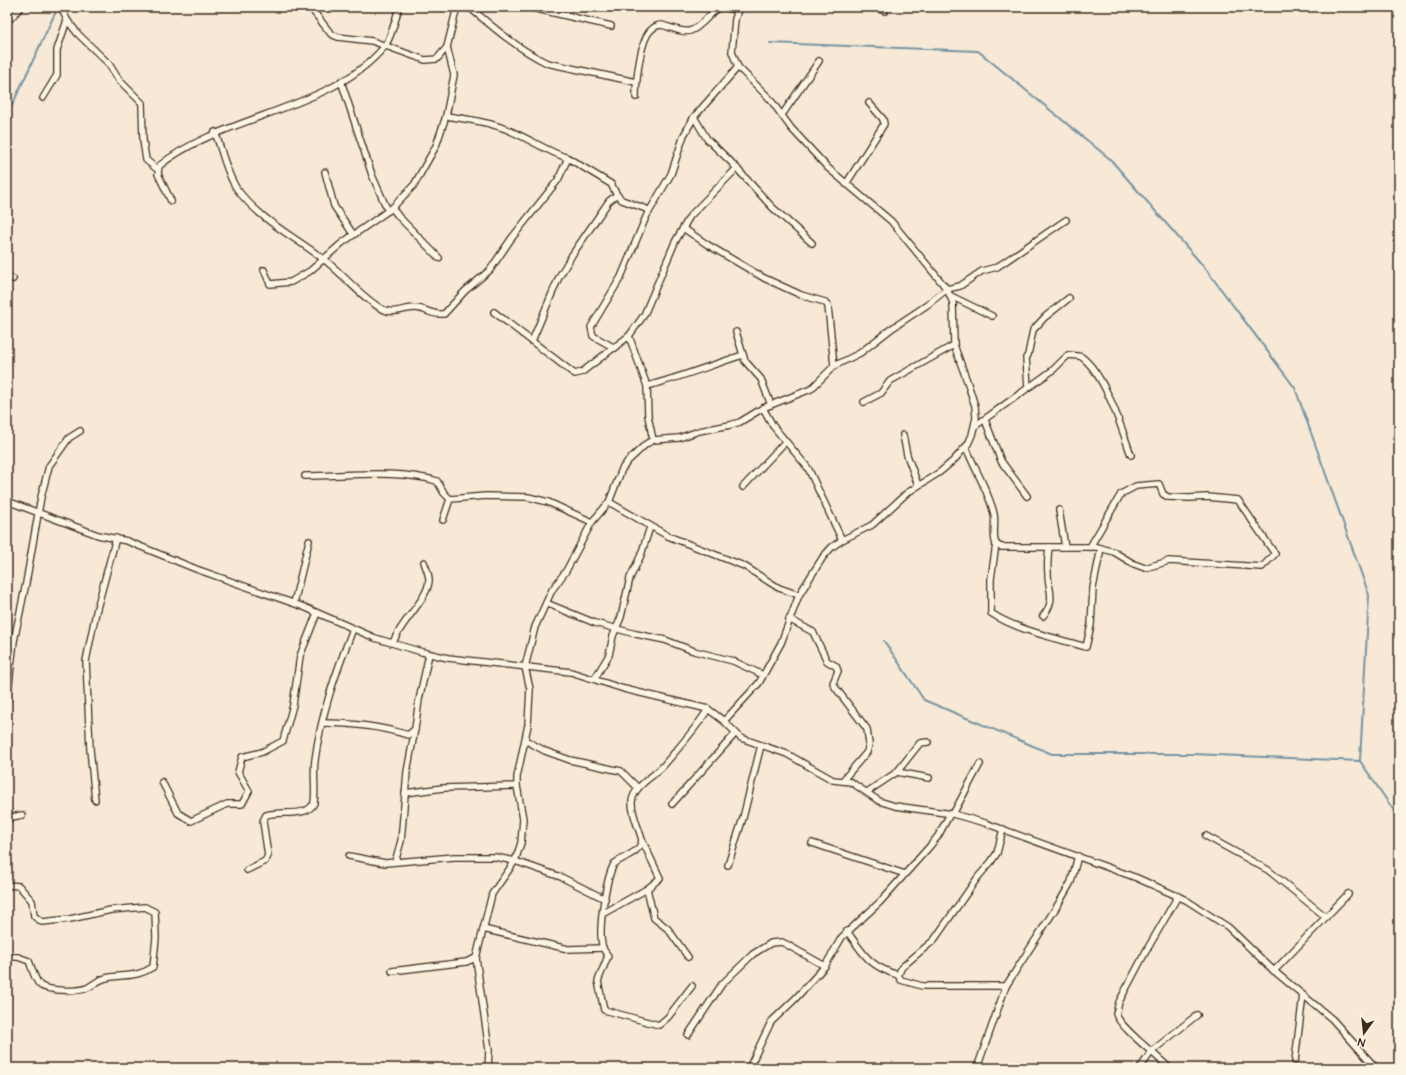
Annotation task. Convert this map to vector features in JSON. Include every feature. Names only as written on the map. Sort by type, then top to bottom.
[{"type":"street","points":[[7,22],[21,7]]},
{"type":"street","points":[[61,7],[67,20],[78,34],[109,64],[119,80],[142,103],[146,160],[157,169],[171,201]]},
{"type":"street","points":[[310,7],[331,34],[348,39],[372,41],[425,60],[437,59],[447,47],[457,7]]},
{"type":"street","points":[[157,169],[162,163],[216,132],[308,97],[341,81],[364,66],[385,45],[400,7]]},
{"type":"street","points":[[470,7],[505,37],[541,60],[636,82]]},
{"type":"street","points":[[528,7],[611,26]]},
{"type":"street","points":[[636,97],[636,82],[646,38],[650,30],[662,24],[686,32],[692,31],[715,10],[721,7]]},
{"type":"street","points":[[724,721],[759,683],[780,643],[798,595],[823,557],[832,547],[842,540],[872,525],[918,485],[940,472],[966,447],[975,426],[975,406],[954,345],[951,296],[947,289],[890,221],[819,159],[791,128],[770,98],[738,67],[732,52],[738,9],[725,7]]},
{"type":"street","points":[[873,7],[885,11]]},
{"type":"street","points":[[43,98],[57,75],[57,50],[67,20]]},
{"type":"street","points":[[264,270],[270,284],[291,282],[310,271],[323,258],[353,234],[390,210],[405,197],[423,170],[436,146],[446,116],[454,75],[447,47]]},
{"type":"street","points":[[782,115],[819,61]]},
{"type":"street","points":[[615,348],[593,336],[591,327],[620,277],[649,210],[671,174],[684,135],[694,117],[738,67]]},
{"type":"street","points":[[341,81],[372,175],[390,210],[439,258]]},
{"type":"street","points":[[846,184],[884,124],[883,118],[869,103]]},
{"type":"street","points":[[446,116],[484,122],[504,128],[545,149],[568,158],[611,184],[617,195],[622,200],[649,210]]},
{"type":"street","points":[[694,117],[707,139],[737,168],[772,207],[812,243]]},
{"type":"street","points":[[216,132],[232,179],[246,200],[284,233],[323,258],[345,280],[382,309],[394,312],[417,308],[438,314],[444,314],[465,291],[490,270],[558,180],[568,158]]},
{"type":"street","points":[[494,312],[575,374],[582,372],[629,336],[644,315],[675,242],[690,216],[737,168]]},
{"type":"street","points":[[325,172],[334,206],[353,234]]},
{"type":"street","points":[[532,341],[559,277],[572,255],[609,201],[617,195]]},
{"type":"street","points":[[488,1068],[489,1050],[476,958],[492,894],[515,861],[522,843],[523,820],[517,786],[528,725],[530,689],[525,667],[535,627],[552,590],[566,571],[592,522],[608,502],[622,469],[628,460],[646,444],[653,440],[680,438],[740,422],[763,408],[811,389],[834,366],[860,353],[890,329],[927,305],[947,289],[960,286],[982,271],[997,267],[1066,220]]},
{"type":"street","points":[[683,228],[708,245],[764,278],[801,295],[825,302],[828,306],[834,366]]},
{"type":"street","points":[[951,296],[992,316]]},
{"type":"street","points":[[1028,387],[1026,358],[1028,355],[1033,330],[1045,317],[1069,298]]},
{"type":"street","points":[[736,332],[743,355],[761,379],[771,405]]},
{"type":"street","points":[[629,336],[647,386],[649,421],[653,440]]},
{"type":"street","points":[[864,402],[881,393],[890,381],[954,345]]},
{"type":"street","points":[[647,386],[743,355]]},
{"type":"street","points":[[975,426],[1053,370],[1068,355],[1082,357],[1094,370],[1116,412],[1131,455]]},
{"type":"street","points":[[763,408],[785,442],[808,468],[842,540]]},
{"type":"street","points":[[985,420],[1001,461],[1027,496]]},
{"type":"street","points":[[7,701],[14,641],[26,583],[37,511],[49,466],[69,438],[80,431]]},
{"type":"street","points":[[903,435],[918,485]]},
{"type":"street","points":[[743,487],[785,442]]},
{"type":"street","points":[[966,447],[994,513],[994,540],[996,544],[991,579],[990,612],[998,618],[1045,636],[1086,647],[1091,625],[1094,588],[1101,548]]},
{"type":"street","points":[[305,476],[388,475],[422,477],[437,481],[444,493],[450,499],[486,496],[538,499],[592,522]]},
{"type":"street","points":[[996,544],[1001,547],[1101,548],[1145,568],[1169,561],[1262,567],[1274,554],[1238,500],[1207,497],[1168,497],[1163,494],[1159,484],[1136,486],[1121,494],[1090,547]]},
{"type":"street","points":[[443,520],[450,499]]},
{"type":"street","points":[[7,501],[98,535],[116,538],[161,554],[196,569],[294,603],[353,629],[429,654],[448,658],[554,669],[595,678],[624,689],[708,709],[724,721],[735,734],[741,738],[787,754],[833,780],[851,782],[880,801],[895,806],[951,814],[1003,829],[1137,878],[1178,896],[1228,928],[1274,971],[1346,1032],[1376,1068]]},
{"type":"street","points":[[608,502],[650,527],[674,539],[744,566],[779,588],[798,595]]},
{"type":"street","points":[[1059,510],[1065,547]]},
{"type":"street","points":[[595,678],[606,661],[621,617],[630,578],[641,555],[650,527]]},
{"type":"street","points":[[95,800],[90,749],[86,660],[96,612],[116,538]]},
{"type":"street","points":[[294,603],[310,541]]},
{"type":"street","points":[[1043,616],[1050,605],[1051,593],[1048,574],[1049,547]]},
{"type":"street","points":[[393,643],[397,633],[428,586],[428,573],[424,562]]},
{"type":"street","points":[[546,603],[595,623],[665,640],[694,651],[733,661],[763,675]]},
{"type":"street","points":[[162,782],[178,813],[191,821],[227,804],[242,804],[249,791],[238,772],[242,758],[262,752],[284,741],[293,705],[300,656],[317,613]]},
{"type":"street","points":[[789,619],[814,634],[827,661],[836,666],[838,671],[834,683],[835,687],[849,703],[856,716],[868,731],[869,747],[867,752],[843,780]]},
{"type":"street","points":[[247,870],[265,861],[268,856],[263,821],[266,815],[276,812],[299,813],[307,811],[314,803],[315,761],[322,723],[337,670],[353,629]]},
{"type":"street","points":[[395,862],[401,841],[405,793],[416,729],[419,700],[429,654]]},
{"type":"street","points":[[604,913],[647,889],[660,878],[642,840],[632,803],[638,788],[664,766],[701,721],[708,709]]},
{"type":"street","points":[[322,723],[352,723],[383,727],[408,735],[416,729]]},
{"type":"street","points":[[672,804],[735,734]]},
{"type":"street","points":[[526,740],[545,751],[570,760],[621,771],[638,788]]},
{"type":"street","points":[[867,792],[897,772],[920,743],[928,742]]},
{"type":"street","points":[[728,865],[743,818],[761,745]]},
{"type":"street","points":[[749,1068],[771,1022],[796,998],[824,966],[847,931],[877,906],[938,836],[980,764]]},
{"type":"street","points":[[897,772],[929,778]]},
{"type":"street","points":[[405,793],[443,788],[517,786]]},
{"type":"street","points":[[7,818],[22,815]]},
{"type":"street","points":[[898,975],[902,967],[934,940],[978,877],[991,862],[997,853],[1003,829]]},
{"type":"street","points":[[1206,836],[1268,870],[1326,917]]},
{"type":"street","points":[[642,840],[639,849],[614,864],[605,899],[601,925],[603,948],[608,956],[598,981],[604,1010],[659,1025],[668,1017],[692,986]]},
{"type":"street","points":[[812,843],[905,874]]},
{"type":"street","points":[[349,856],[385,863],[461,857],[495,857],[515,861],[561,877],[605,899]]},
{"type":"street","points":[[978,1068],[1006,986],[1071,882],[1078,856]]},
{"type":"street","points":[[7,885],[19,886],[32,901],[34,916],[42,922],[70,919],[111,910],[145,907],[155,912],[156,938],[153,967],[143,974],[106,978],[94,982],[86,988],[73,990],[45,989],[39,984],[29,961],[18,957],[7,957]]},
{"type":"street","points":[[647,889],[654,918],[668,929],[688,957]]},
{"type":"street","points":[[1274,971],[1348,894]]},
{"type":"street","points":[[1169,1068],[1128,1030],[1116,1014],[1120,1002],[1145,952],[1178,896]]},
{"type":"street","points":[[483,929],[568,949],[603,948]]},
{"type":"street","points":[[847,931],[866,959],[883,971],[898,975],[901,980],[922,986],[1006,986]]},
{"type":"street","points":[[688,1034],[722,984],[753,954],[771,942],[782,942],[824,966]]},
{"type":"street","points":[[392,971],[466,962],[476,958]]},
{"type":"street","points":[[1295,1061],[1303,995]]},
{"type":"street","points":[[1140,1068],[1152,1051],[1197,1015]]},
{"type":"waterway","points":[[7,116],[58,7]]},
{"type":"waterway","points":[[770,43],[978,51],[1110,159],[1205,268],[1295,388],[1369,595],[1360,761],[1399,818]]},
{"type":"waterway","points":[[884,641],[924,700],[1052,754],[1192,754],[1360,761]]}]
